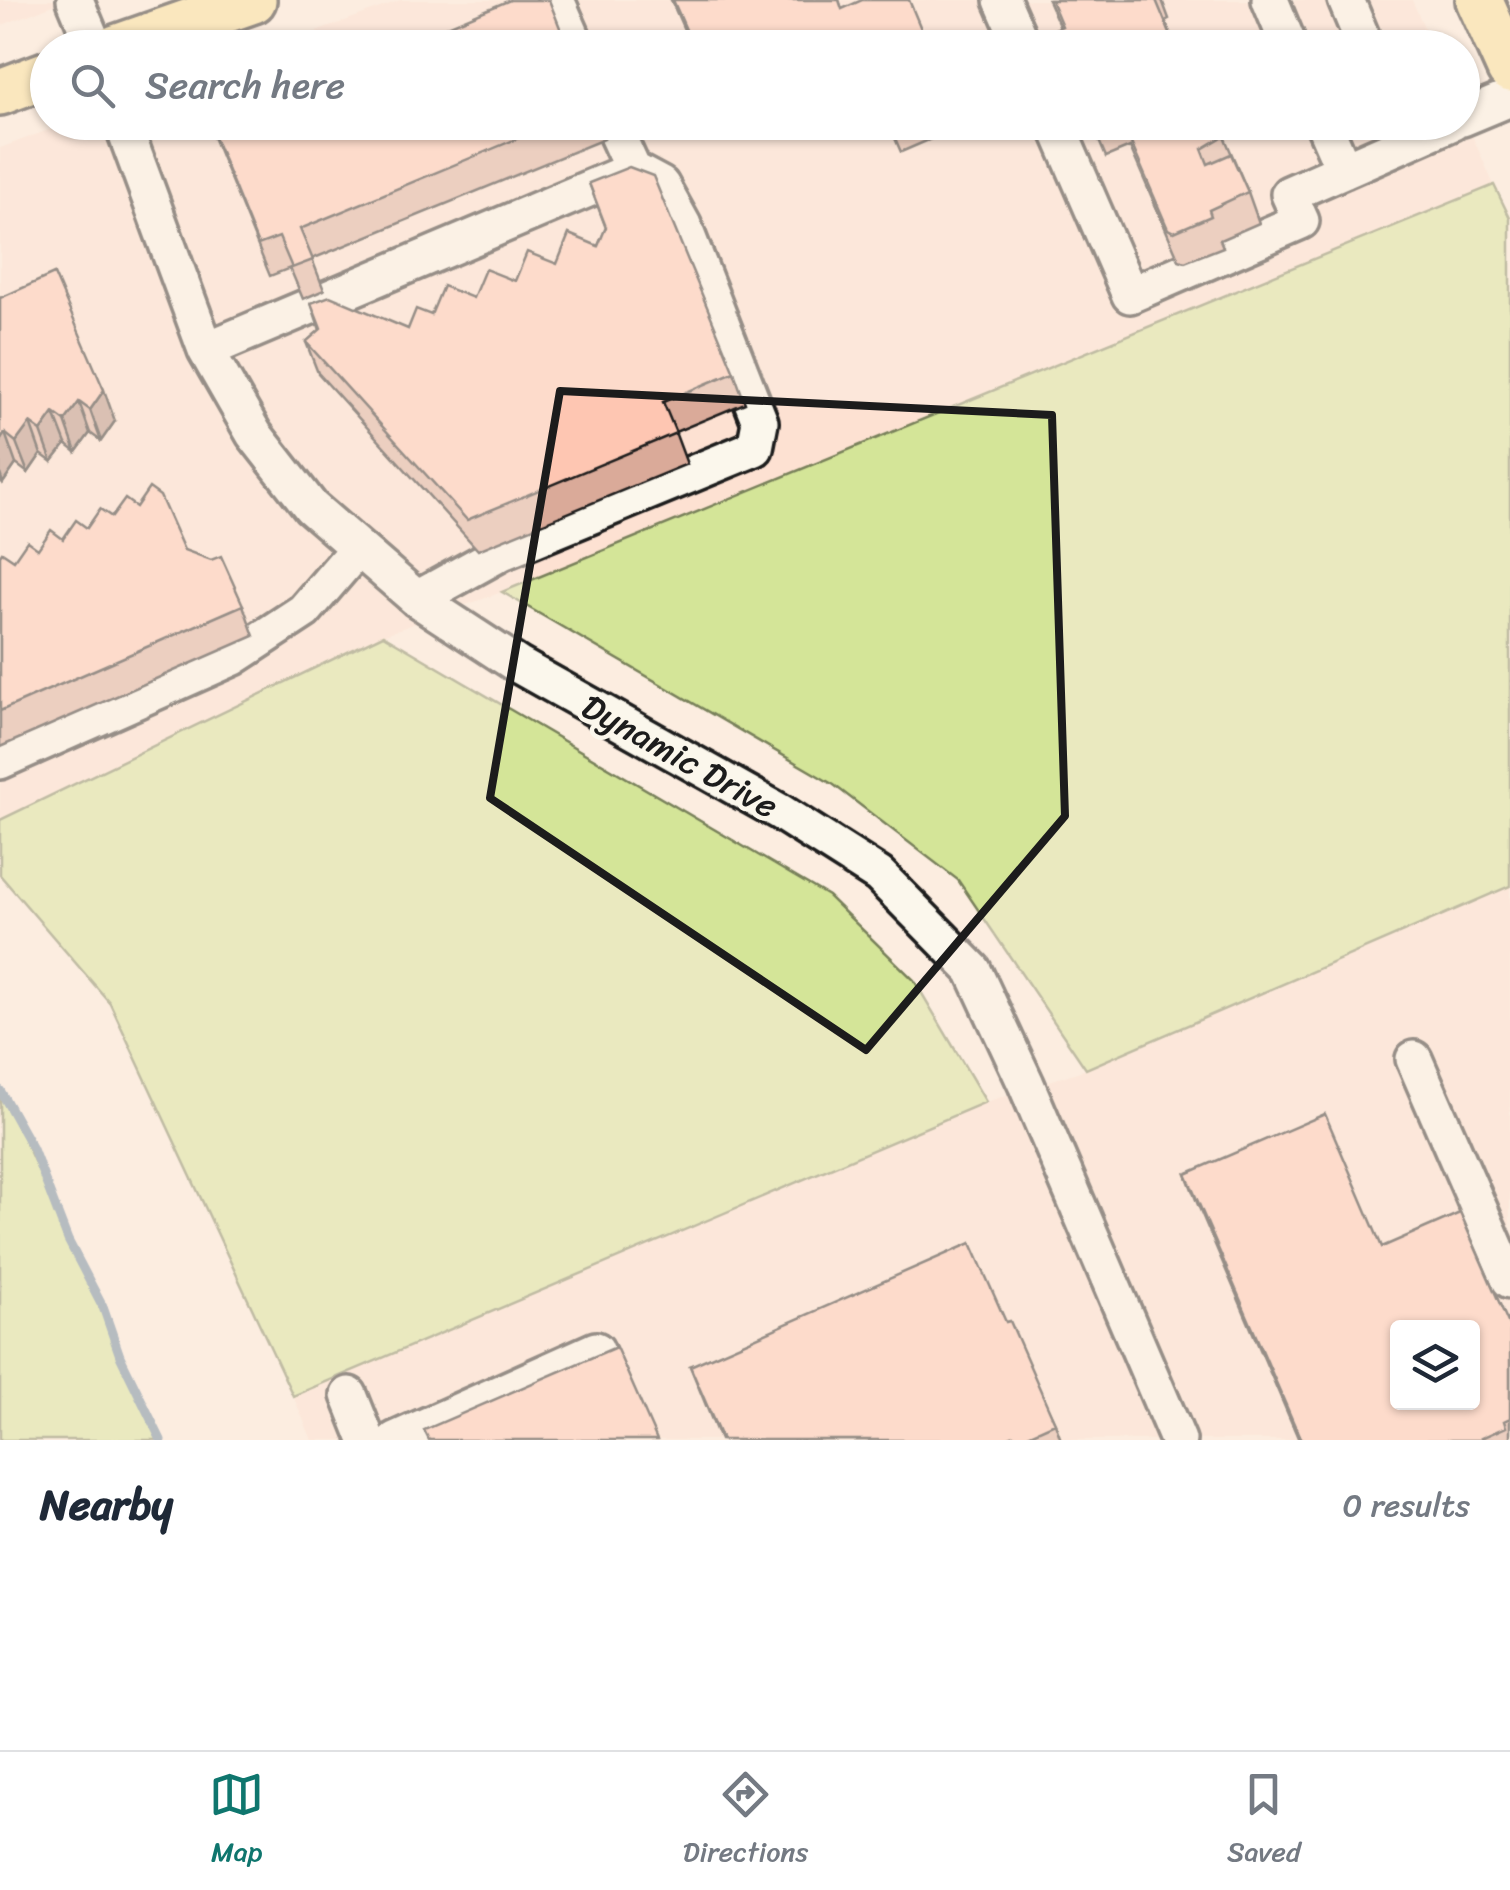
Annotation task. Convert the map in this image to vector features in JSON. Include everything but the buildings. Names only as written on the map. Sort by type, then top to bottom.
[{"type":"main road","points":[[167,30],[253,0]]},
{"type":"main road","points":[[1480,0],[1510,69]]},
{"type":"main road","points":[[0,92],[30,81]]},
{"type":"street","points":[[75,0],[88,30]]},
{"type":"street","points":[[556,0],[570,30]]},
{"type":"street","points":[[1002,0],[1015,30]]},
{"type":"street","points":[[1270,0],[1282,30]]},
{"type":"street","points":[[1346,0],[1358,30]]},
{"type":"street","points":[[1480,110],[1510,98]]},
{"type":"street","name":"Dynamic Drive","points":[[129,140],[206,350],[254,434],[311,507],[417,599],[518,664],[780,812],[880,876],[973,970],[1026,1084],[1178,1440]]},
{"type":"street","points":[[417,599],[502,552],[754,448],[760,422],[682,225],[661,185],[632,170],[619,140]]},
{"type":"street","points":[[1063,140],[1130,295],[1301,222],[1290,194],[1344,170],[1391,140]]},
{"type":"street","points":[[1331,140],[1344,170]]},
{"type":"street","points":[[206,350],[632,170]]},
{"type":"street","points":[[0,761],[234,657],[304,611],[358,548]]},
{"type":"street","points":[[1414,1059],[1510,1280]]},
{"type":"street","points":[[395,1440],[596,1350]]},
{"type":"street","points":[[350,1395],[367,1440]]},
{"type":"highlighted area","points":[[560,391],[1052,415],[1065,816],[866,1050],[490,798]]},
{"type":"shaded area","points":[[0,0],[66,0],[0,26]]},
{"type":"shaded area","points":[[401,0],[1412,0],[1425,30],[321,30]]},
{"type":"shaded area","points":[[30,137],[30,140],[1474,140],[1494,185],[502,592],[383,635],[0,820],[0,148]]},
{"type":"shaded area","points":[[1510,886],[1510,1440],[312,1440],[293,1396],[986,1102],[1086,1069]]},
{"type":"green space","points":[[1494,185],[1510,218],[1510,886],[1086,1069],[958,880],[834,785],[502,592]]},
{"type":"green space","points":[[383,635],[828,896],[914,980],[986,1102],[293,1396],[110,1003],[0,875],[0,820]]},
{"type":"green space","points":[[0,1086],[160,1440],[0,1440]]},
{"type":"waterway","points":[[0,1090],[33,1149],[68,1240],[103,1307],[120,1356],[161,1440]]}]
